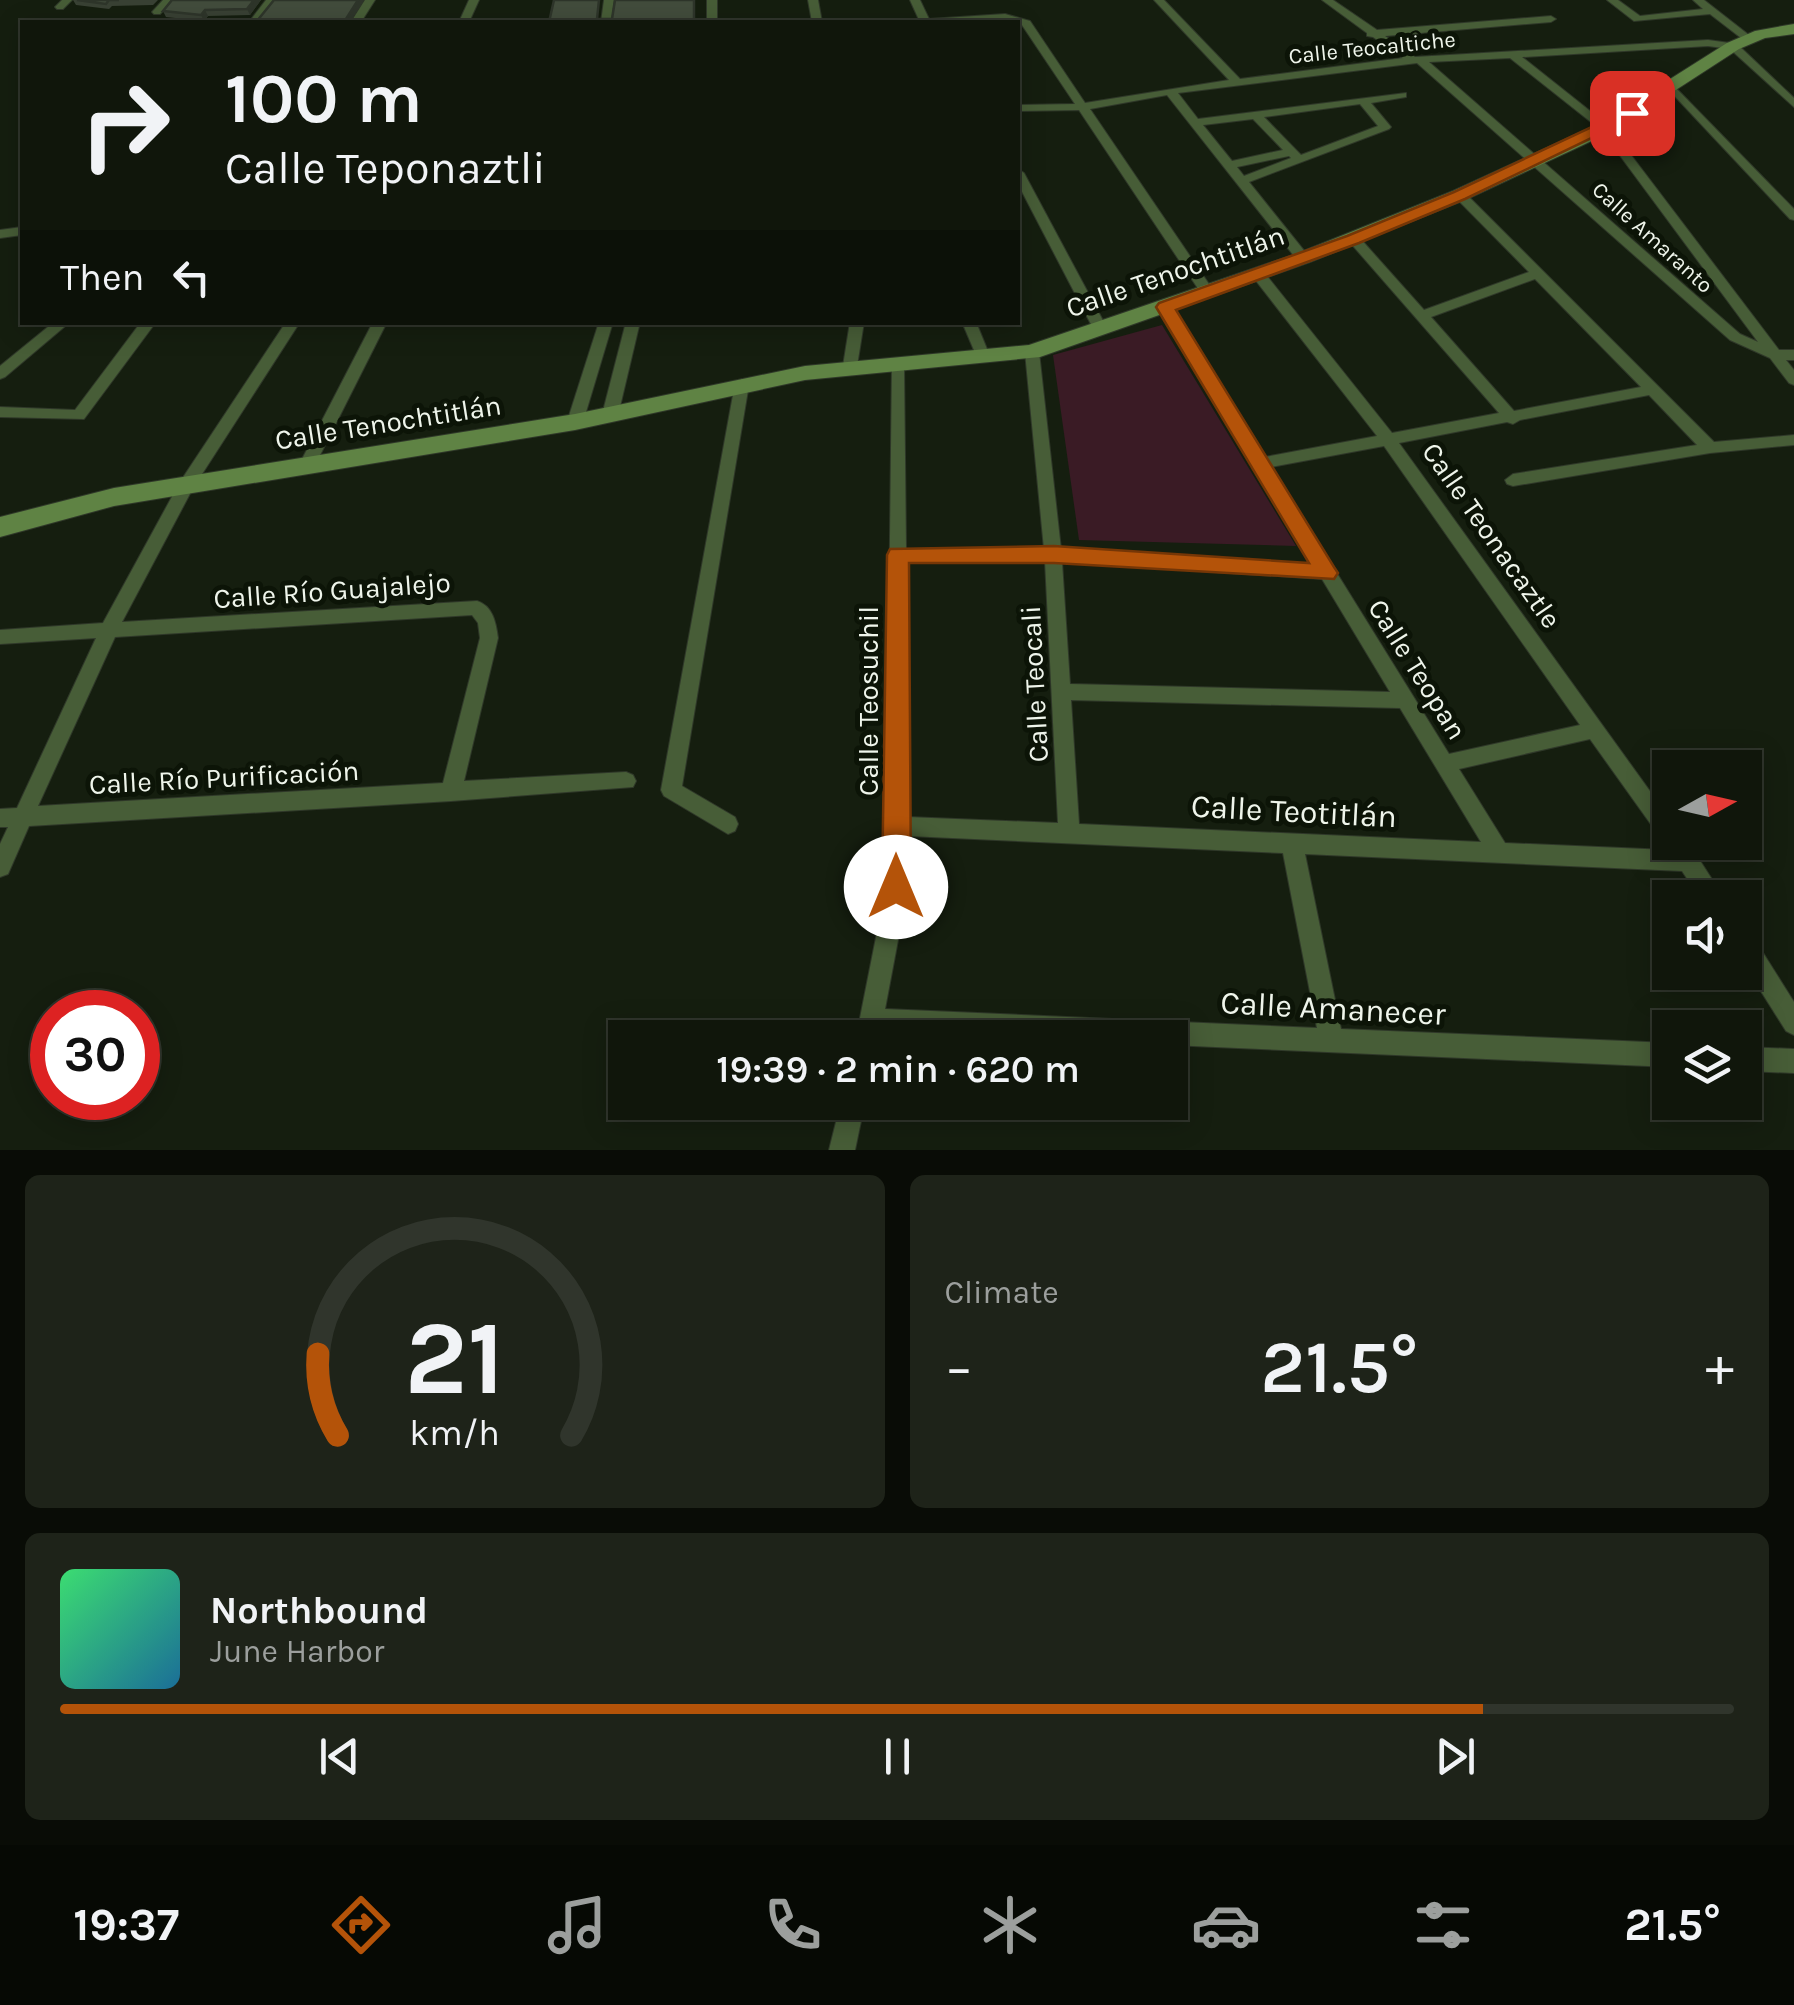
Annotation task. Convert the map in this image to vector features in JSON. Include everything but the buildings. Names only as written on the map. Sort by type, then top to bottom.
[{"type":"street","points":[[158,12],[168,0]]},
{"type":"street","points":[[256,20],[271,0]]},
{"type":"street","points":[[1159,0],[1238,82]]},
{"type":"street","name":"Calle Amaranto","points":[[1328,0],[1371,34],[1416,60],[1537,159],[1735,337],[1775,355]]},
{"type":"street","points":[[1612,0],[1638,18],[1711,12]]},
{"type":"street","points":[[1698,0],[1741,42],[1794,104]]},
{"type":"street","points":[[971,20],[1017,18],[1026,23],[1208,292]]},
{"type":"street","points":[[1371,34],[1551,19]]},
{"type":"street","name":"Calle Tenochtitlán","points":[[0,527],[63,507],[575,422],[742,384],[850,366],[984,359],[1032,352],[1304,258],[1460,195],[1605,128],[1741,42],[1794,28]]},
{"type":"street","points":[[1774,31],[1794,48]]},
{"type":"street","name":"Calle Teocaltiche","points":[[1020,108],[1082,107],[1170,91],[1416,60],[1741,42]]},
{"type":"street","points":[[1512,54],[1605,128],[1794,380]]},
{"type":"street","points":[[1672,86],[1794,216]]},
{"type":"street","points":[[1170,91],[1304,258]]},
{"type":"street","points":[[1195,122],[1402,95]]},
{"type":"street","points":[[1242,182],[1296,156],[1385,127],[1363,100]]},
{"type":"street","points":[[1256,114],[1296,156]]},
{"type":"street","points":[[1229,165],[1296,156]]},
{"type":"street","points":[[1020,177],[1101,330]]},
{"type":"street","points":[[1460,195],[1710,448]]},
{"type":"street","points":[[1353,239],[1513,419]]},
{"type":"street","name":"Calle Teonacaztle","points":[[1258,274],[1389,441],[1652,811]]},
{"type":"street","points":[[1424,315],[1537,274]]},
{"type":"street","name":"Calle Teopan","points":[[1165,307],[1500,853]]},
{"type":"street","points":[[0,374],[59,325]]},
{"type":"street","points":[[0,412],[79,414],[148,325]]},
{"type":"street","points":[[0,867],[108,632],[186,486],[291,325]]},
{"type":"street","points":[[307,465],[378,325]]},
{"type":"street","points":[[575,422],[605,325]]},
{"type":"street","points":[[610,415],[633,325]]},
{"type":"street","points":[[850,366],[857,325]]},
{"type":"street","points":[[970,325],[984,359]]},
{"type":"street","name":"Calle Teocali","points":[[1032,352],[1054,555],[1068,834]]},
{"type":"street","points":[[1775,355],[1794,355]]},
{"type":"street","name":"Calle Teosuchil","points":[[872,1020],[896,887],[897,363]]},
{"type":"street","points":[[590,372],[621,372]]},
{"type":"street","points":[[728,824],[671,790],[742,384]]},
{"type":"street","points":[[1263,463],[1651,390]]},
{"type":"street","points":[[1514,480],[1710,448],[1794,440]]},
{"type":"street","points":[[898,555],[1054,555],[1326,573]]},
{"type":"street","name":"Calle Río Guajalejo","points":[[0,637],[477,608],[487,621],[489,638],[451,792]]},
{"type":"street","points":[[1063,692],[1405,700]]},
{"type":"street","points":[[1444,764],[1594,730]]},
{"type":"street","name":"Calle Río Purificación","points":[[0,818],[626,781]]},
{"type":"street","name":"Calle Teotitlán","points":[[897,826],[1688,861]]},
{"type":"street","points":[[1292,844],[1331,1040]]},
{"type":"street","points":[[1688,861],[1700,880]]},
{"type":"street","points":[[1762,972],[1794,1023]]},
{"type":"street","name":"Calle Amanecer","points":[[1188,1036],[1652,1054]]},
{"type":"street","points":[[1762,1059],[1794,1061]]},
{"type":"street","points":[[842,1150],[849,1120]]},
{"type":"shaded area","points":[[1162,325],[1296,546],[1079,540],[1053,355]]},
{"type":"route","points":[[896,887],[898,555],[1054,555],[1326,573],[1263,463],[1165,307],[1353,239],[1460,195],[1632,113]]}]
